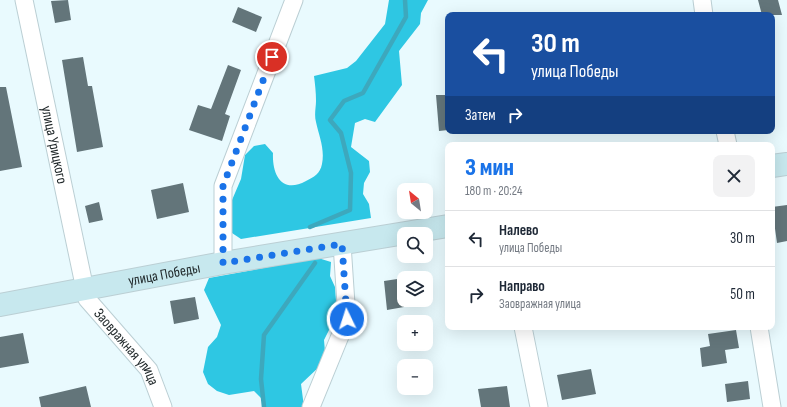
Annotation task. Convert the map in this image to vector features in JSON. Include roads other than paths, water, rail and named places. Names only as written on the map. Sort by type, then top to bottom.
[{"type":"street","name":"улица Урицкого","points":[[24,0],[86,289]]},
{"type":"street","points":[[223,263],[223,186],[294,0]]},
{"type":"street","points":[[702,0],[704,12]]},
{"type":"street","points":[[775,166],[787,164]]},
{"type":"street","name":"улица Победы","points":[[0,305],[223,263],[445,227]]},
{"type":"street","points":[[311,407],[347,319],[342,244]]},
{"type":"street","name":"Заовражная улица","points":[[86,289],[87,299],[149,370],[163,407]]},
{"type":"street","points":[[524,330],[539,407]]},
{"type":"street","points":[[759,330],[772,407]]},
{"type":"waterway","points":[[310,227],[350,210],[351,173],[341,133],[330,120],[344,101],[363,93],[406,17],[405,0]]},
{"type":"waterway","points":[[264,407],[261,379],[264,335],[315,263]]}]
